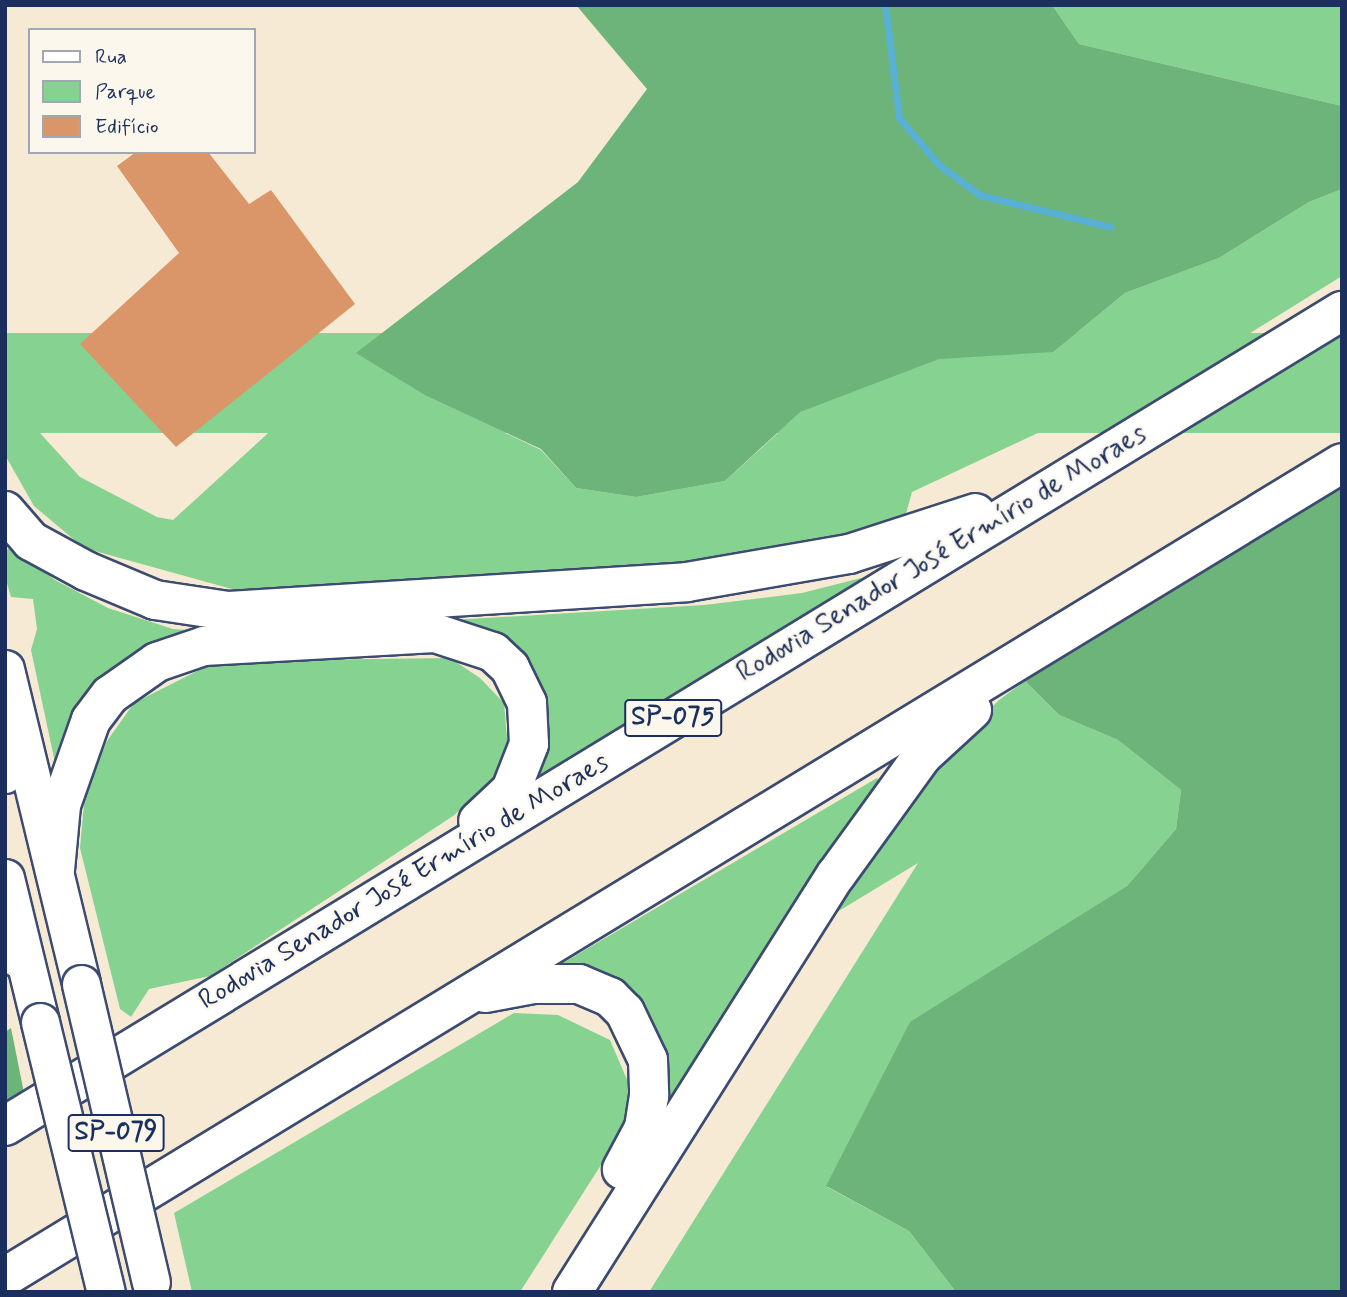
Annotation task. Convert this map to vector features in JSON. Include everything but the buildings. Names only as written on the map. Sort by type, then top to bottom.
[{"type":"highway","name":"Rodovia Senador José Ermírio de Moraes","points":[[5,1126],[1342,311]]},
{"type":"highway","points":[[5,1277],[1037,652],[1342,463]]},
{"type":"highway","points":[[5,511],[31,541],[86,571],[155,600],[228,611],[687,582],[782,569],[933,529],[1054,485]]},
{"type":"highway","points":[[55,870],[61,805],[91,720],[110,695],[158,662],[216,645],[435,633],[480,645],[510,668],[527,703],[528,744],[511,790],[436,863]]},
{"type":"highway","points":[[572,1292],[813,911],[922,755],[1037,652]]},
{"type":"highway","points":[[463,998],[533,984],[579,984],[610,997],[625,1012],[648,1060],[644,1128],[545,1292]]},
{"type":"main road","name":"SP-079","points":[[5,669],[15,763],[55,870],[153,1287]]},
{"type":"main road","name":"SP-079","points":[[5,878],[106,1292]]},
{"type":"main road","points":[[5,922],[11,950],[39,1018]]},
{"type":"green space","points":[[576,5],[1052,5],[1079,44],[1342,106],[1342,189],[1309,202],[1219,258],[1125,293],[1053,352],[939,359],[800,412],[725,481],[636,497],[576,488],[541,449],[425,395],[356,353],[578,182],[647,89]]},
{"type":"green space","points":[[1052,5],[1342,5],[1342,106],[1079,44]]},
{"type":"green space","points":[[1342,189],[1342,276],[1247,335],[912,492],[903,524],[689,567],[239,591],[84,548],[34,506],[5,455],[5,384],[30,422],[80,477],[157,517],[173,520],[356,353],[425,395],[541,450],[576,488],[636,497],[725,481],[800,413],[939,359],[1053,352],[1125,293],[1219,258],[1309,202]]},
{"type":"green space","points":[[5,333],[1342,333],[1342,433],[5,433]]},
{"type":"green space","points":[[1342,487],[1342,1292],[956,1292],[909,1231],[826,1186],[910,1022],[1127,886],[1176,829],[1181,790],[1118,740],[1059,715],[1025,681]]},
{"type":"green space","points":[[11,547],[55,580],[108,608],[173,629],[205,631],[162,652],[57,772],[31,650],[37,629],[33,599],[11,597],[5,577],[5,551]]},
{"type":"green space","points":[[869,576],[533,782],[544,761],[546,736],[538,702],[419,622],[704,605],[802,593]]},
{"type":"green space","points":[[450,658],[480,678],[504,703],[508,750],[493,782],[453,816],[210,976],[149,989],[131,1017],[120,1009],[80,848],[85,792],[107,741],[134,703],[217,661]]},
{"type":"green space","points":[[1025,681],[1059,715],[1118,740],[1181,790],[1176,829],[1127,886],[1017,956],[827,1187],[909,1231],[956,1292],[649,1292],[918,863],[819,923],[951,748],[999,700]]},
{"type":"green space","points":[[877,778],[880,783],[646,1153],[660,1067],[551,970]]},
{"type":"green space","points":[[514,1013],[558,1015],[610,1040],[631,1089],[629,1121],[520,1292],[192,1292],[174,1213]]},
{"type":"green space","points":[[11,1028],[24,1093],[5,1104],[5,1032]]},
{"type":"waterway","points":[[885,5],[899,118],[939,165],[980,195],[1110,227]]}]
